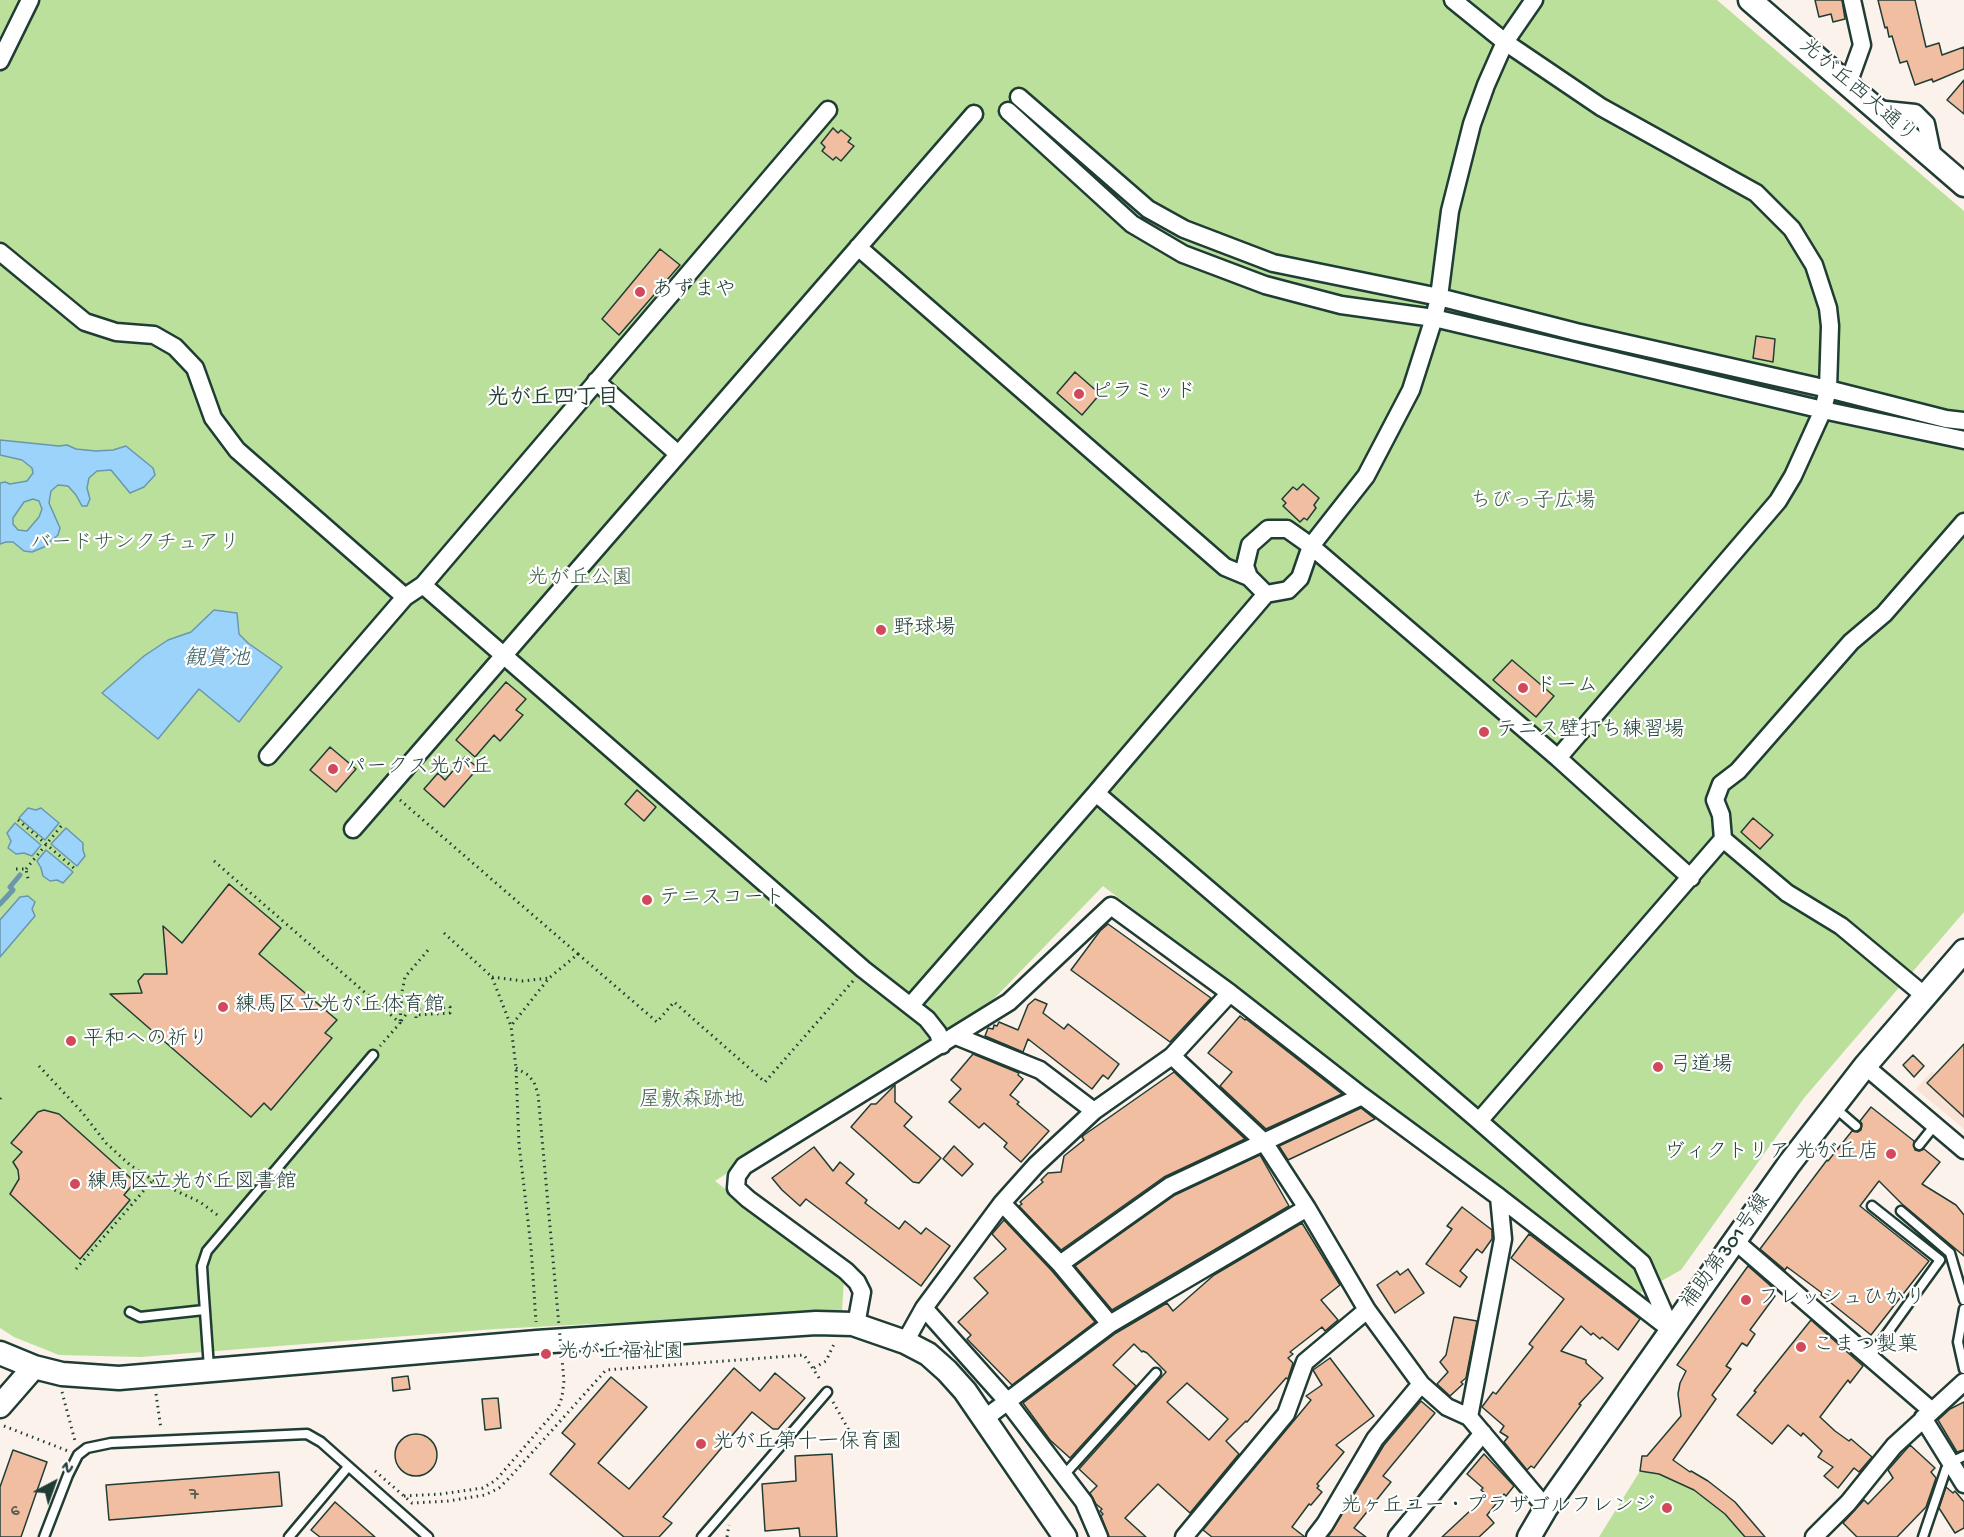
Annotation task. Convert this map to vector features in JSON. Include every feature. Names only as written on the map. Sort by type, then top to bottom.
[{"type":"street","points":[[0,62],[30,0]]},
{"type":"street","points":[[1454,0],[1505,42],[1602,107],[1756,193],[1792,229],[1814,265],[1828,308],[1830,326],[1828,389],[1823,410],[1793,476],[1778,501],[1558,758]]},
{"type":"street","points":[[911,1005],[1266,594],[1288,590],[1300,578],[1311,546],[1366,476],[1411,390],[1434,318],[1439,297],[1450,211],[1486,85],[1505,42],[1533,0]]},
{"type":"street","name":"光が丘西大通り","points":[[1750,0],[1964,185]]},
{"type":"street","points":[[1848,84],[1862,45],[1852,0]]},
{"type":"street","points":[[1019,97],[1148,209],[1184,229],[1273,263],[1439,297],[1576,332],[1828,389],[1946,419],[1964,421]]},
{"type":"street","points":[[268,756],[405,597],[423,585],[828,111]]},
{"type":"street","points":[[1008,111],[1132,224],[1183,254],[1265,285],[1341,305],[1434,318],[1964,441]]},
{"type":"street","points":[[353,829],[974,114]]},
{"type":"street","points":[[858,248],[1225,567],[1249,577],[1266,594]]},
{"type":"street","points":[[0,252],[85,322],[116,332],[154,335],[175,347],[195,368],[213,418],[237,450],[405,597]]},
{"type":"street","points":[[596,381],[678,454]]},
{"type":"street","points":[[1925,996],[1841,926],[1787,893],[1724,839],[1721,815],[1715,800],[1721,784],[1738,771],[1851,642],[1884,614],[1964,522]]},
{"type":"street","points":[[1249,577],[1245,566],[1250,545],[1268,529],[1287,529],[1311,546],[1558,758],[1690,878]]},
{"type":"street","points":[[423,585],[863,969],[911,1005],[938,1033],[949,1040],[1040,1070],[1094,1111]]},
{"type":"street","points":[[1096,793],[1642,1263],[1671,1330]]},
{"type":"street","points":[[1479,1121],[1724,839]]},
{"type":"street","points":[[848,1324],[862,1292],[858,1282],[846,1270],[748,1199],[736,1188],[737,1176],[744,1166],[1009,1002],[1111,906],[1230,993],[1671,1330]]},
{"type":"street","name":"補助第301号線","points":[[1528,1537],[1546,1508],[1789,1164],[1865,1066],[1964,951]]},
{"type":"street","points":[[905,1342],[924,1308],[1002,1203],[1036,1165],[1094,1111],[1172,1056],[1230,993]]},
{"type":"street","points":[[1172,1056],[1264,1142],[1307,1208],[1366,1310],[1421,1384],[1447,1407],[1469,1417],[1546,1508]]},
{"type":"street","points":[[1865,1066],[1964,1150]]},
{"type":"street","points":[[1060,1264],[1170,1186],[1362,1096]]},
{"type":"street","points":[[1469,1417],[1503,1239],[1499,1197]]},
{"type":"street","points":[[1002,1203],[1060,1264],[1110,1324]]},
{"type":"street","points":[[984,1419],[1110,1324],[1307,1208]]},
{"type":"street","points":[[1735,1240],[1870,1357],[1927,1414],[1957,1459],[1964,1484]]},
{"type":"street","points":[[924,1308],[1007,1401],[1064,1475],[1084,1502],[1099,1537]]},
{"type":"street","points":[[1184,1537],[1286,1414],[1305,1362],[1366,1310]]},
{"type":"street","points":[[0,1353],[34,1367],[62,1374],[103,1378],[537,1342],[816,1323],[848,1324],[905,1342],[928,1354],[947,1371],[965,1391],[1065,1537]]},
{"type":"street","points":[[0,1406],[34,1367]]},
{"type":"street","points":[[1814,1537],[1848,1503],[1894,1446],[1964,1382]]},
{"type":"street","points":[[1314,1537],[1374,1439],[1421,1384]]},
{"type":"street","points":[[1397,1537],[1483,1433]]},
{"type":"lane","points":[[209,1370],[202,1266],[207,1251],[373,1055]]},
{"type":"lane","points":[[1834,1107],[1857,1126]]},
{"type":"lane","points":[[1918,1145],[1935,1125]]},
{"type":"lane","points":[[1870,1357],[1940,1260],[1872,1206]]},
{"type":"lane","points":[[1901,1211],[1950,1253],[1964,1300]]},
{"type":"lane","points":[[1964,1309],[1958,1342],[1964,1369]]},
{"type":"lane","points":[[129,1312],[140,1317],[204,1310]]},
{"type":"lane","points":[[1064,1475],[1156,1373]]},
{"type":"lane","points":[[702,1537],[827,1392]]},
{"type":"lane","points":[[44,1537],[68,1475],[78,1455],[87,1448],[111,1443],[307,1434],[321,1442],[428,1537]]},
{"type":"lane","points":[[1923,1537],[1946,1469],[1957,1459]]},
{"type":"lane","points":[[289,1537],[348,1467]]},
{"type":"path","points":[[388,789],[657,1022],[674,1002],[765,1082],[863,969]]},
{"type":"path","points":[[18,820],[75,869]]},
{"type":"path","points":[[27,879],[26,869],[62,825]]},
{"type":"path","points":[[214,861],[400,1023]]},
{"type":"path","points":[[16,869],[26,869]]},
{"type":"path","points":[[444,933],[492,977],[511,1026],[516,1068],[519,1144],[531,1247],[537,1342]]},
{"type":"path","points":[[400,1023],[405,977],[429,949]]},
{"type":"path","points":[[511,1026],[549,978],[579,954]]},
{"type":"path","points":[[492,977],[523,981],[549,978]]},
{"type":"path","points":[[373,1055],[409,1010],[450,1008],[450,1013],[416,1015],[416,1018]]},
{"type":"path","points":[[39,1066],[81,1111],[106,1143],[130,1165],[153,1180],[200,1202],[229,1224]]},
{"type":"path","points":[[404,1496],[483,1488],[496,1480],[558,1408],[562,1397],[564,1381],[538,1094],[534,1082],[528,1075],[516,1068]]},
{"type":"path","points":[[76,1269],[153,1180]]},
{"type":"path","points":[[813,1368],[826,1361],[848,1324]]},
{"type":"path","points":[[373,1469],[412,1503],[448,1501],[485,1495],[499,1488],[606,1370],[804,1355],[859,1448]]},
{"type":"path","points":[[61,1387],[78,1455]]},
{"type":"path","points":[[156,1389],[164,1441]]},
{"type":"path","points":[[0,1425],[78,1455]]},
{"type":"shaded area","points":[[1932,1071],[1964,1100],[1964,1129],[1916,1089]]},
{"type":"green space","name":"光が丘公園","points":[[0,0],[1717,0],[1964,211],[1964,912],[1804,1098],[1681,1270],[1638,1294],[1103,886],[988,1005],[715,1181],[844,1280],[842,1311],[495,1329],[140,1357],[59,1355],[14,1337],[0,1328]]},
{"type":"green space","name":"光ヶ丘ユー・プラザゴルフレンジ","points":[[1640,1471],[1659,1474],[1694,1490],[1725,1514],[1745,1537],[1599,1537]]},
{"type":"water","points":[[0,440],[67,445],[76,449],[96,451],[113,450],[126,446],[153,468],[155,475],[144,487],[130,493],[111,470],[97,471],[89,478],[87,488],[90,499],[87,506],[82,506],[68,486],[58,485],[51,491],[49,503],[60,528],[58,535],[44,547],[32,552],[24,551],[13,542],[0,544],[0,483],[27,481],[33,473],[32,468],[22,460],[0,455]],"holes":[[[33,499],[39,501],[42,509],[39,517],[27,531],[18,530],[13,524],[13,518],[24,502]]]},
{"type":"water","name":"観賞池","points":[[214,610],[237,613],[239,634],[282,667],[239,722],[199,689],[158,739],[102,693],[144,656],[168,640],[191,632]]},
{"type":"water","points":[[28,808],[36,810],[41,808],[59,823],[45,840],[19,818]]},
{"type":"water","points":[[15,823],[41,845],[32,856],[24,853],[16,854],[8,848],[11,841],[7,833]]},
{"type":"water","points":[[66,828],[83,843],[85,856],[77,866],[51,844]]},
{"type":"water","points":[[46,850],[73,872],[63,883],[57,880],[50,881],[43,876],[37,861]]},
{"type":"water","points":[[28,896],[35,902],[32,909],[35,916],[0,957],[0,920],[20,897]]},
{"type":"building","points":[[1815,0],[1842,0],[1845,19],[1833,22],[1831,14],[1819,17]]},
{"type":"building","points":[[1878,0],[1915,0],[1926,47],[1939,43],[1942,55],[1964,47],[1964,69],[1933,82],[1932,79],[1915,85],[1907,61],[1900,63],[1892,36],[1889,37],[1887,27],[1885,28]]},
{"type":"building","points":[[1964,80],[1964,114],[1947,100]]},
{"type":"building","points":[[833,128],[838,133],[841,130],[851,138],[848,142],[854,146],[841,161],[836,157],[833,160],[822,151],[825,147],[821,143]]},
{"type":"building","name":"あずまや","points":[[660,249],[680,265],[619,335],[602,319]]},
{"type":"building","points":[[1756,336],[1775,339],[1773,362],[1753,358]]},
{"type":"building","name":"ピラミッド","points":[[1075,372],[1100,394],[1082,415],[1057,393]]},
{"type":"building","points":[[1303,484],[1319,498],[1314,505],[1316,508],[1307,520],[1304,518],[1300,522],[1283,506],[1286,503],[1282,499],[1293,487],[1297,490]]},
{"type":"building","name":"ドーム","points":[[1512,660],[1554,696],[1536,717],[1493,680]]},
{"type":"building","points":[[506,682],[526,699],[516,710],[523,715],[500,741],[494,735],[475,757],[456,740]]},
{"type":"building","name":"パークス光が丘","points":[[330,747],[356,769],[336,792],[310,770]]},
{"type":"building","points":[[465,757],[478,768],[444,807],[424,789],[438,773],[445,780]]},
{"type":"building","points":[[637,790],[656,807],[644,821],[625,804]]},
{"type":"building","points":[[1753,818],[1773,835],[1760,849],[1741,832]]},
{"type":"building","name":"練馬区立光が丘体育館","points":[[229,884],[281,928],[259,954],[337,1020],[325,1033],[332,1038],[271,1110],[264,1103],[251,1117],[110,994],[142,993],[138,981],[144,974],[167,974],[163,926],[182,943]]},
{"type":"building","points":[[1108,924],[1211,998],[1170,1042],[1071,970],[1100,931]]},
{"type":"building","points":[[1035,999],[1047,1004],[1043,1013],[1064,1029],[1068,1024],[1119,1064],[1108,1079],[1103,1075],[1092,1089],[1028,1039],[1023,1052],[985,1036],[988,1028],[993,1029],[994,1025],[997,1026],[999,1022],[1018,1030],[1028,1005]]},
{"type":"building","points":[[1240,1016],[1342,1094],[1266,1129],[1220,1086],[1232,1072],[1208,1053]]},
{"type":"building","points":[[1964,1044],[1964,1117],[1927,1083]]},
{"type":"building","points":[[973,1054],[1019,1073],[1018,1075],[1023,1079],[1010,1095],[1019,1102],[1017,1104],[1049,1131],[1021,1162],[1004,1147],[1007,1143],[984,1123],[979,1128],[949,1102],[961,1089],[951,1080]]},
{"type":"building","points":[[1913,1055],[1924,1066],[1914,1077],[1903,1065]]},
{"type":"building","points":[[1174,1072],[1245,1139],[1164,1177],[1061,1250],[1019,1206],[1022,1204],[1020,1202],[1043,1182],[1041,1180],[1048,1173],[1061,1172],[1064,1156],[1084,1140],[1082,1137],[1084,1135]]},
{"type":"building","points":[[895,1085],[895,1102],[912,1117],[904,1126],[941,1158],[919,1183],[913,1182],[851,1127],[871,1104],[876,1104]]},
{"type":"building","points":[[1871,1107],[1914,1141],[1915,1150],[1924,1149],[1940,1162],[1922,1184],[1956,1205],[1964,1215],[1964,1256],[1902,1204],[1879,1181],[1860,1206],[1929,1261],[1871,1335],[1821,1295],[1822,1293],[1787,1267],[1785,1270],[1760,1249],[1827,1160],[1852,1131],[1861,1130],[1860,1121]]},
{"type":"building","points":[[1361,1108],[1375,1119],[1288,1160],[1279,1146]]},
{"type":"building","name":"練馬区立光が丘図書館","points":[[44,1110],[59,1114],[135,1182],[124,1195],[130,1200],[80,1259],[10,1194],[19,1179],[18,1170],[13,1162],[22,1152],[11,1143],[38,1112]]},
{"type":"building","points":[[954,1146],[973,1164],[962,1176],[943,1159]]},
{"type":"building","points":[[814,1147],[833,1171],[840,1162],[854,1174],[846,1183],[867,1200],[865,1203],[899,1229],[905,1221],[921,1234],[926,1228],[950,1246],[921,1286],[806,1199],[800,1206],[772,1178]]},
{"type":"building","points":[[1260,1155],[1289,1206],[1112,1310],[1075,1266],[1175,1195]]},
{"type":"building","points":[[1462,1207],[1492,1230],[1492,1239],[1482,1253],[1477,1249],[1460,1271],[1467,1277],[1460,1287],[1426,1264],[1452,1229],[1447,1226]]},
{"type":"building","points":[[1004,1220],[1052,1271],[1095,1322],[1012,1385],[967,1339],[971,1335],[958,1322],[988,1293],[974,1278],[1006,1249],[992,1234]]},
{"type":"building","points":[[1302,1223],[1340,1285],[1321,1300],[1338,1320],[1325,1331],[1322,1327],[1290,1352],[1293,1354],[1288,1358],[1293,1363],[1288,1379],[1286,1378],[1247,1422],[1226,1441],[1239,1454],[1190,1513],[1158,1484],[1125,1518],[1146,1537],[1109,1537],[1101,1516],[1102,1509],[1090,1493],[1097,1486],[1079,1469],[1166,1372],[1134,1344],[1113,1365],[1136,1386],[1070,1458],[1050,1440],[1023,1403],[1116,1333],[1167,1303],[1173,1311],[1214,1275]],"holes":[[[1187,1383],[1228,1419],[1209,1440],[1167,1402]]]},
{"type":"building","points":[[1529,1234],[1640,1319],[1618,1350],[1602,1337],[1600,1339],[1593,1333],[1591,1335],[1581,1326],[1561,1351],[1586,1360],[1586,1363],[1603,1378],[1579,1404],[1581,1405],[1534,1468],[1531,1466],[1527,1470],[1504,1442],[1508,1437],[1500,1432],[1504,1426],[1482,1407],[1493,1392],[1496,1394],[1533,1347],[1529,1344],[1564,1299],[1511,1258]]},
{"type":"building","points":[[1748,1266],[1773,1288],[1770,1292],[1775,1296],[1750,1330],[1755,1334],[1747,1346],[1742,1343],[1726,1366],[1731,1369],[1712,1395],[1716,1399],[1673,1460],[1708,1481],[1735,1502],[1765,1537],[1745,1537],[1725,1514],[1694,1490],[1659,1474],[1640,1471],[1642,1456],[1647,1456],[1681,1416],[1678,1394],[1686,1371],[1677,1365]]},
{"type":"building","points":[[1408,1269],[1424,1293],[1395,1313],[1377,1285],[1397,1271],[1400,1275]]},
{"type":"building","points":[[1454,1317],[1477,1321],[1466,1378],[1450,1396],[1437,1384],[1448,1372],[1440,1362],[1446,1355]]},
{"type":"building","points":[[1811,1320],[1863,1366],[1850,1383],[1848,1380],[1820,1417],[1835,1431],[1849,1441],[1851,1439],[1872,1457],[1859,1472],[1854,1468],[1838,1488],[1824,1476],[1833,1467],[1818,1457],[1822,1451],[1803,1433],[1801,1436],[1788,1425],[1772,1444],[1737,1415]]},
{"type":"building","points":[[1330,1358],[1374,1416],[1336,1445],[1344,1452],[1317,1484],[1319,1486],[1317,1488],[1322,1492],[1311,1505],[1309,1504],[1292,1527],[1305,1537],[1212,1537],[1203,1530],[1311,1400],[1306,1396],[1322,1385],[1313,1370]]},
{"type":"building","points":[[734,1368],[760,1391],[775,1373],[805,1398],[778,1429],[773,1429],[752,1412],[663,1517],[672,1523],[659,1537],[624,1537],[550,1474],[575,1444],[562,1433],[611,1377],[647,1407],[598,1463],[629,1489]]},
{"type":"building","points":[[408,1376],[410,1389],[393,1391],[392,1378]]},
{"type":"building","points":[[498,1398],[501,1428],[485,1430],[482,1399]]},
{"type":"building","points":[[1421,1401],[1435,1413],[1383,1476],[1391,1482],[1354,1528],[1366,1537],[1328,1537],[1384,1445]]},
{"type":"building","points":[[1964,1402],[1964,1450],[1957,1452],[1938,1420],[1950,1409]]},
{"type":"building","points":[[416,1434],[431,1440],[437,1455],[431,1470],[416,1476],[401,1470],[395,1455],[401,1440]]},
{"type":"building","points":[[1910,1445],[1935,1468],[1931,1472],[1936,1478],[1926,1507],[1897,1537],[1857,1537],[1843,1523],[1864,1500],[1868,1504],[1893,1478],[1888,1470]]},
{"type":"building","points":[[13,1450],[47,1462],[21,1537],[0,1537],[0,1487]]},
{"type":"building","points":[[832,1454],[837,1537],[800,1537],[799,1528],[765,1531],[762,1484],[796,1481],[795,1456]]},
{"type":"building","points":[[1484,1454],[1514,1486],[1506,1496],[1504,1494],[1487,1515],[1494,1523],[1479,1537],[1442,1537],[1487,1495],[1481,1490],[1483,1488],[1467,1474]]},
{"type":"building","points":[[279,1472],[282,1506],[109,1520],[106,1485]]},
{"type":"building","points":[[1946,1487],[1953,1493],[1955,1491],[1964,1502],[1964,1528],[1955,1533],[1939,1508]]},
{"type":"building","points":[[335,1502],[375,1537],[320,1537],[311,1530]]},
{"type":"waterway","points":[[0,904],[13,890],[10,887],[20,875]]},
{"type":"place","name":"あずまや","points":[[640,292]]},
{"type":"place","name":"ピラミッド","points":[[1079,394]]},
{"type":"place","name":"野球場","points":[[881,630]]},
{"type":"place","name":"ドーム","points":[[1523,688]]},
{"type":"place","name":"テニス壁打ち練習場","points":[[1484,732]]},
{"type":"place","name":"パークス光が丘","points":[[333,769]]},
{"type":"place","name":"テニスコート","points":[[647,900]]},
{"type":"place","name":"練馬区立光が丘体育館","points":[[223,1007]]},
{"type":"place","name":"平和への祈り","points":[[71,1041]]},
{"type":"place","name":"弓道場","points":[[1658,1067]]},
{"type":"place","name":"ヴィクトリア 光が丘店","points":[[1891,1154]]},
{"type":"place","name":"練馬区立光が丘図書館","points":[[75,1184]]},
{"type":"place","name":"フレッシュひかり","points":[[1746,1300]]},
{"type":"place","name":"こまつ製菓","points":[[1801,1347]]},
{"type":"place","name":"光が丘福祉園","points":[[546,1354]]},
{"type":"place","name":"光が丘第十一保育園","points":[[701,1444]]},
{"type":"place","name":"光ヶ丘ユー・プラザゴルフレンジ","points":[[1667,1508]]},
{"type":"district","name":"光が丘四丁目","points":[[553,400]]},
{"type":"park label","name":"ちびっ子広場","points":[[1533,503]]},
{"type":"park label","name":"バードサンクチュアリ","points":[[135,545]]},
{"type":"park label","name":"屋敷森跡地","points":[[692,1102]]}]
